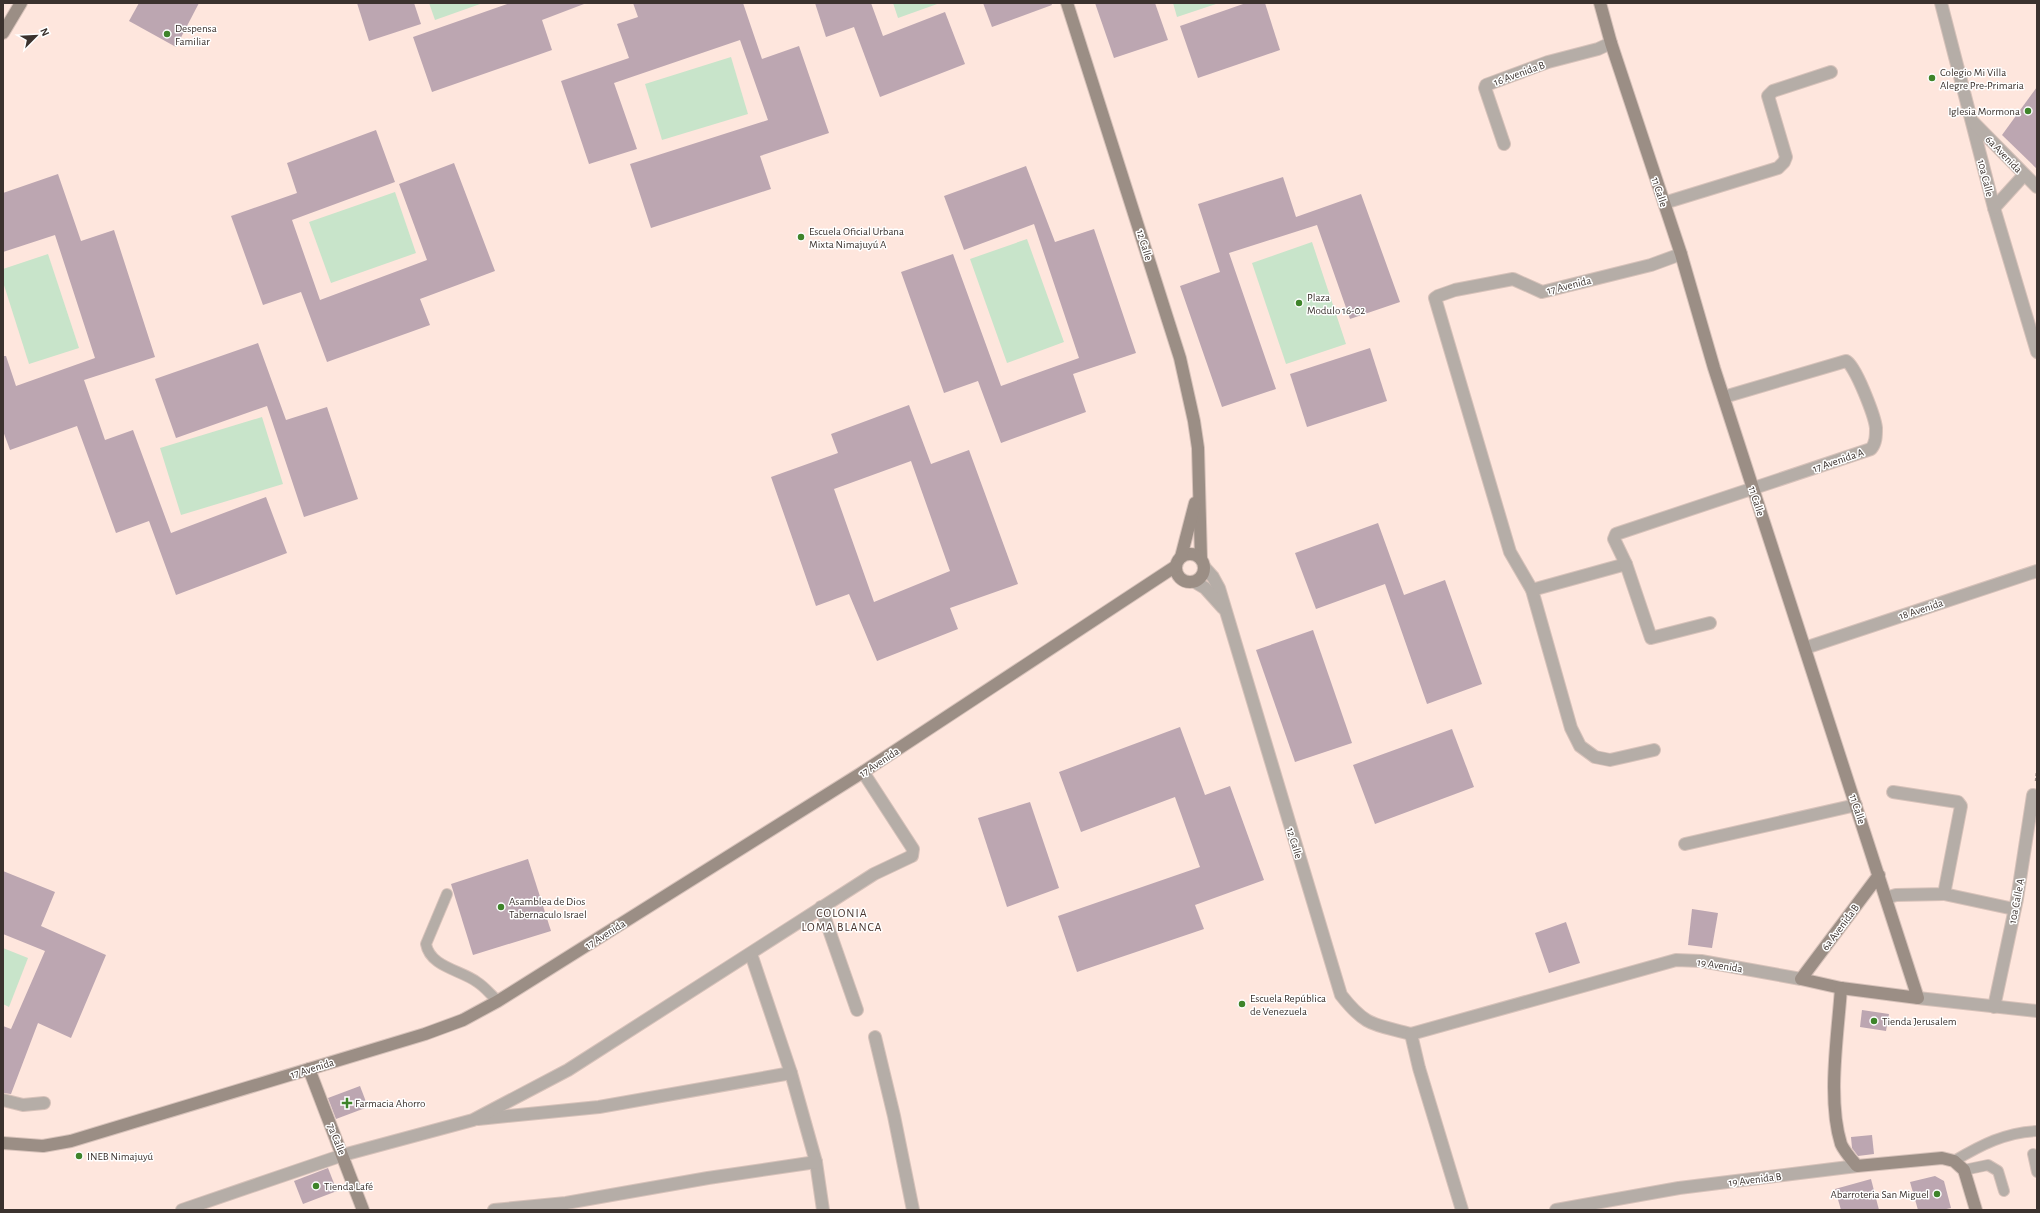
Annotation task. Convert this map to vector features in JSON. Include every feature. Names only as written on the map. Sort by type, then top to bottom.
[{"type":"street","points":[[3,33],[21,3]]},
{"type":"street","name":"12 Calle","points":[[1067,3],[1180,358],[1194,420],[1198,448],[1198,492],[1203,564],[1219,588],[1341,995],[1355,1013],[1366,1022],[1387,1029],[1411,1034]]},
{"type":"street","name":"11 Calle","points":[[1600,3],[1611,44],[1681,254],[1724,397],[1918,998]]},
{"type":"street","name":"10a Calle","points":[[1941,3],[1994,208],[2037,352]]},
{"type":"street","name":"16 Avenida B","points":[[1504,144],[1485,88],[1486,85],[1548,62],[1598,49],[1611,44]]},
{"type":"street","points":[[1664,203],[1778,168],[1784,162],[1786,157],[1768,96],[1773,91],[1830,72]]},
{"type":"street","name":"6a Avenida","points":[[1971,120],[2037,187]]},
{"type":"street","points":[[1994,208],[2024,175]]},
{"type":"street","name":"17 Avenida","points":[[1532,590],[1510,552],[1435,298],[1455,290],[1513,279],[1542,292],[1650,265],[1681,254]]},
{"type":"street","name":"17 Avenida A","points":[[1626,564],[1614,539],[1616,534],[1871,449],[1875,444],[1876,427],[1852,366],[1846,361],[1724,397]]},
{"type":"street","name":"12 Calle","points":[[1178,561],[1198,492]]},
{"type":"street","points":[[1189,554],[1194,554],[1203,564],[1204,574],[1195,582],[1190,583],[1180,579],[1176,570],[1178,561],[1189,554]]},
{"type":"street","name":"17 Avenida","points":[[3,1143],[43,1146],[71,1141],[455,1023],[498,1001],[864,772],[1147,586],[1178,561]]},
{"type":"street","points":[[1654,750],[1610,760],[1595,757],[1580,746],[1567,713],[1532,590],[1626,564],[1652,639],[1710,623]]},
{"type":"street","name":"18 Avenida","points":[[1805,648],[2037,572]]},
{"type":"street","name":"17 Avenida","points":[[1147,586],[1180,579]]},
{"type":"street","name":"12 Calle","points":[[1195,582],[1205,588],[1226,612]]},
{"type":"street","points":[[473,1120],[568,1070],[874,874],[912,856],[913,849],[864,772]]},
{"type":"street","points":[[1893,792],[1960,804],[1944,894]]},
{"type":"street","name":"10a Calle A","points":[[1994,1007],[2035,795]]},
{"type":"street","points":[[1685,844],[1856,805]]},
{"type":"street","name":"6a Avenida B","points":[[1801,979],[1879,875]]},
{"type":"street","points":[[1886,898],[1896,895],[1944,894],[2014,909]]},
{"type":"street","points":[[821,907],[857,1010]]},
{"type":"street","points":[[751,954],[791,1074],[816,1162],[823,1210]]},
{"type":"street","name":"19 Avenida","points":[[1411,1034],[1676,960],[1701,961],[1801,979],[1841,988],[2037,1011]]},
{"type":"street","points":[[1841,988],[1834,1094],[1837,1122],[1842,1145],[1857,1166]]},
{"type":"street","points":[[1411,1034],[1417,1062],[1462,1210]]},
{"type":"street","points":[[875,1037],[894,1116],[913,1210]]},
{"type":"street","name":"7a Calle","points":[[309,1069],[363,1210]]},
{"type":"street","points":[[182,1210],[343,1155],[473,1120],[599,1107],[791,1074]]},
{"type":"street","points":[[3,1100],[23,1105],[44,1103]]},
{"type":"street","name":"19 Avenida B","points":[[1556,1210],[1679,1188],[1857,1166],[1942,1158],[1954,1161]]},
{"type":"street","points":[[1954,1161],[1964,1170],[1976,1210]]},
{"type":"street","points":[[494,1210],[566,1203],[708,1178],[816,1162]]},
{"type":"lane","points":[[447,894],[426,944],[428,950],[433,957],[448,968],[477,982],[498,1001]]},
{"type":"lane","points":[[1954,1161],[1983,1144],[2019,1131],[2037,1131]]},
{"type":"lane","points":[[2032,1154],[2037,1172]]},
{"type":"lane","points":[[1964,1170],[1988,1165],[1998,1171],[2004,1191]]},
{"type":"green space","points":[[429,3],[483,3],[435,20]]},
{"type":"green space","points":[[893,3],[940,3],[898,18]]},
{"type":"green space","points":[[1173,3],[1219,3],[1177,17]]},
{"type":"green space","points":[[731,57],[748,114],[662,140],[645,84]]},
{"type":"green space","points":[[395,192],[416,253],[331,283],[309,222]]},
{"type":"green space","points":[[1027,239],[1064,342],[1007,363],[970,259]]},
{"type":"green space","name":"Plaza Modulo 16-02","points":[[1312,242],[1346,344],[1286,364],[1252,263]]},
{"type":"green space","points":[[48,254],[79,348],[29,364],[3,282],[3,269]]},
{"type":"green space","points":[[262,417],[283,484],[181,515],[160,448]]},
{"type":"green space","points":[[3,948],[28,958],[9,1007],[3,1004]]},
{"type":"building","name":"Despensa Familiar","points":[[139,3],[199,3],[176,47],[129,21]]},
{"type":"building","points":[[357,3],[414,3],[421,24],[369,41]]},
{"type":"building","points":[[510,3],[584,4],[542,20],[552,50],[432,92],[413,37]]},
{"type":"building","points":[[633,3],[743,3],[762,59],[799,46],[829,133],[760,156],[771,189],[651,228],[630,164],[768,120],[740,40],[614,83],[637,149],[589,164],[561,81],[629,58],[617,24],[638,17]]},
{"type":"building","points":[[815,3],[871,3],[883,36],[945,12],[965,64],[880,97],[854,27],[826,37]]},
{"type":"building","points":[[983,3],[1051,3],[1052,5],[992,27]]},
{"type":"building","points":[[1095,3],[1155,3],[1168,40],[1114,58]]},
{"type":"building","points":[[1246,3],[1265,3],[1280,50],[1198,78],[1180,26]]},
{"type":"building","name":"Iglesia Mormona","points":[[2037,87],[2037,169],[2002,135]]},
{"type":"building","points":[[376,130],[395,182],[292,220],[320,300],[427,260],[399,184],[454,163],[495,271],[420,299],[430,325],[327,362],[301,292],[263,305],[231,216],[297,193],[287,163]]},
{"type":"building","points":[[1026,166],[1055,242],[1094,229],[1136,353],[1073,374],[1086,412],[1001,443],[978,381],[944,393],[901,272],[953,254],[1001,386],[1079,358],[1034,224],[964,250],[944,196]]},
{"type":"building","points":[[58,174],[81,241],[114,230],[155,357],[84,380],[105,440],[133,430],[171,533],[266,497],[287,553],[176,595],[149,521],[116,533],[77,426],[10,450],[3,431],[3,356],[6,356],[16,386],[95,358],[55,235],[3,252],[3,193]]},
{"type":"building","points":[[1283,177],[1296,217],[1361,194],[1400,302],[1350,319],[1317,225],[1229,253],[1276,389],[1222,407],[1180,286],[1220,272],[1198,204]]},
{"type":"building","points":[[258,343],[286,420],[327,407],[358,499],[304,517],[267,406],[176,438],[155,379]]},
{"type":"building","points":[[1370,348],[1387,401],[1307,427],[1290,374]]},
{"type":"building","points":[[909,405],[931,464],[969,450],[1018,584],[950,608],[958,629],[877,661],[849,594],[816,606],[771,477],[838,453],[831,434]],"holes":[[[911,461],[950,571],[874,602],[834,489]]]},
{"type":"building","points":[[1378,523],[1404,595],[1445,580],[1482,684],[1427,704],[1385,584],[1316,609],[1295,553]]},
{"type":"building","points":[[1313,630],[1352,743],[1295,762],[1256,650]]},
{"type":"building","points":[[1180,727],[1205,795],[1230,786],[1264,880],[1195,905],[1204,929],[1077,972],[1058,916],[1200,867],[1175,797],[1081,832],[1059,772]]},
{"type":"building","points":[[1452,729],[1474,787],[1375,824],[1353,765]]},
{"type":"building","points":[[1030,802],[1059,888],[1007,907],[978,818]]},
{"type":"building","name":"Asamblea de Dios Tabernaculo Israel","points":[[528,859],[551,931],[473,955],[451,884]]},
{"type":"building","points":[[3,871],[55,892],[41,926],[106,955],[71,1038],[38,1023],[11,1094],[3,1093],[3,1026],[11,1029],[45,951],[3,934]]},
{"type":"building","points":[[1692,909],[1718,913],[1712,948],[1688,945]]},
{"type":"building","points":[[1566,922],[1580,963],[1549,973],[1535,933]]},
{"type":"building","name":"Tienda Jerusalem","points":[[1862,1010],[1889,1014],[1886,1031],[1860,1027]]},
{"type":"building","name":"Farmacia Ahorro","points":[[360,1086],[368,1107],[336,1119],[328,1098]]},
{"type":"building","points":[[1872,1135],[1874,1154],[1858,1156],[1852,1148],[1851,1137]]},
{"type":"building","name":"Tienda Lafé","points":[[328,1168],[337,1191],[303,1204],[294,1181]]},
{"type":"building","name":"Abarroteria San Miguel","points":[[1935,1176],[1944,1181],[1951,1208],[1942,1210],[1918,1210],[1910,1182]]},
{"type":"building","points":[[1871,1179],[1879,1210],[1841,1210],[1835,1189]]},
{"type":"place","name":"Despensa Familiar","points":[[167,34]]},
{"type":"place","name":"Colegio Mi Villa Alegre Pre-Primaria","points":[[1932,78]]},
{"type":"place","name":"Iglesia Mormona","points":[[2028,111]]},
{"type":"place","name":"Escuela Oficial Urbana Mixta Nimajuyú A","points":[[801,237]]},
{"type":"place","name":"Plaza Modulo 16-02","points":[[1299,303]]},
{"type":"place","name":"Asamblea de Dios Tabernaculo Israel","points":[[501,907]]},
{"type":"place","name":"Escuela República de Venezuela","points":[[1242,1004]]},
{"type":"place","name":"Tienda Jerusalem","points":[[1874,1021]]},
{"type":"place","name":"Farmacia Ahorro","points":[[347,1103]]},
{"type":"place","name":"INEB Nimajuyú","points":[[79,1156]]},
{"type":"place","name":"Tienda Lafé","points":[[316,1186]]},
{"type":"place","name":"Abarroteria San Miguel","points":[[1937,1194]]},
{"type":"district","name":"COLONIA LOMA BLANCA","points":[[842,920]]}]
